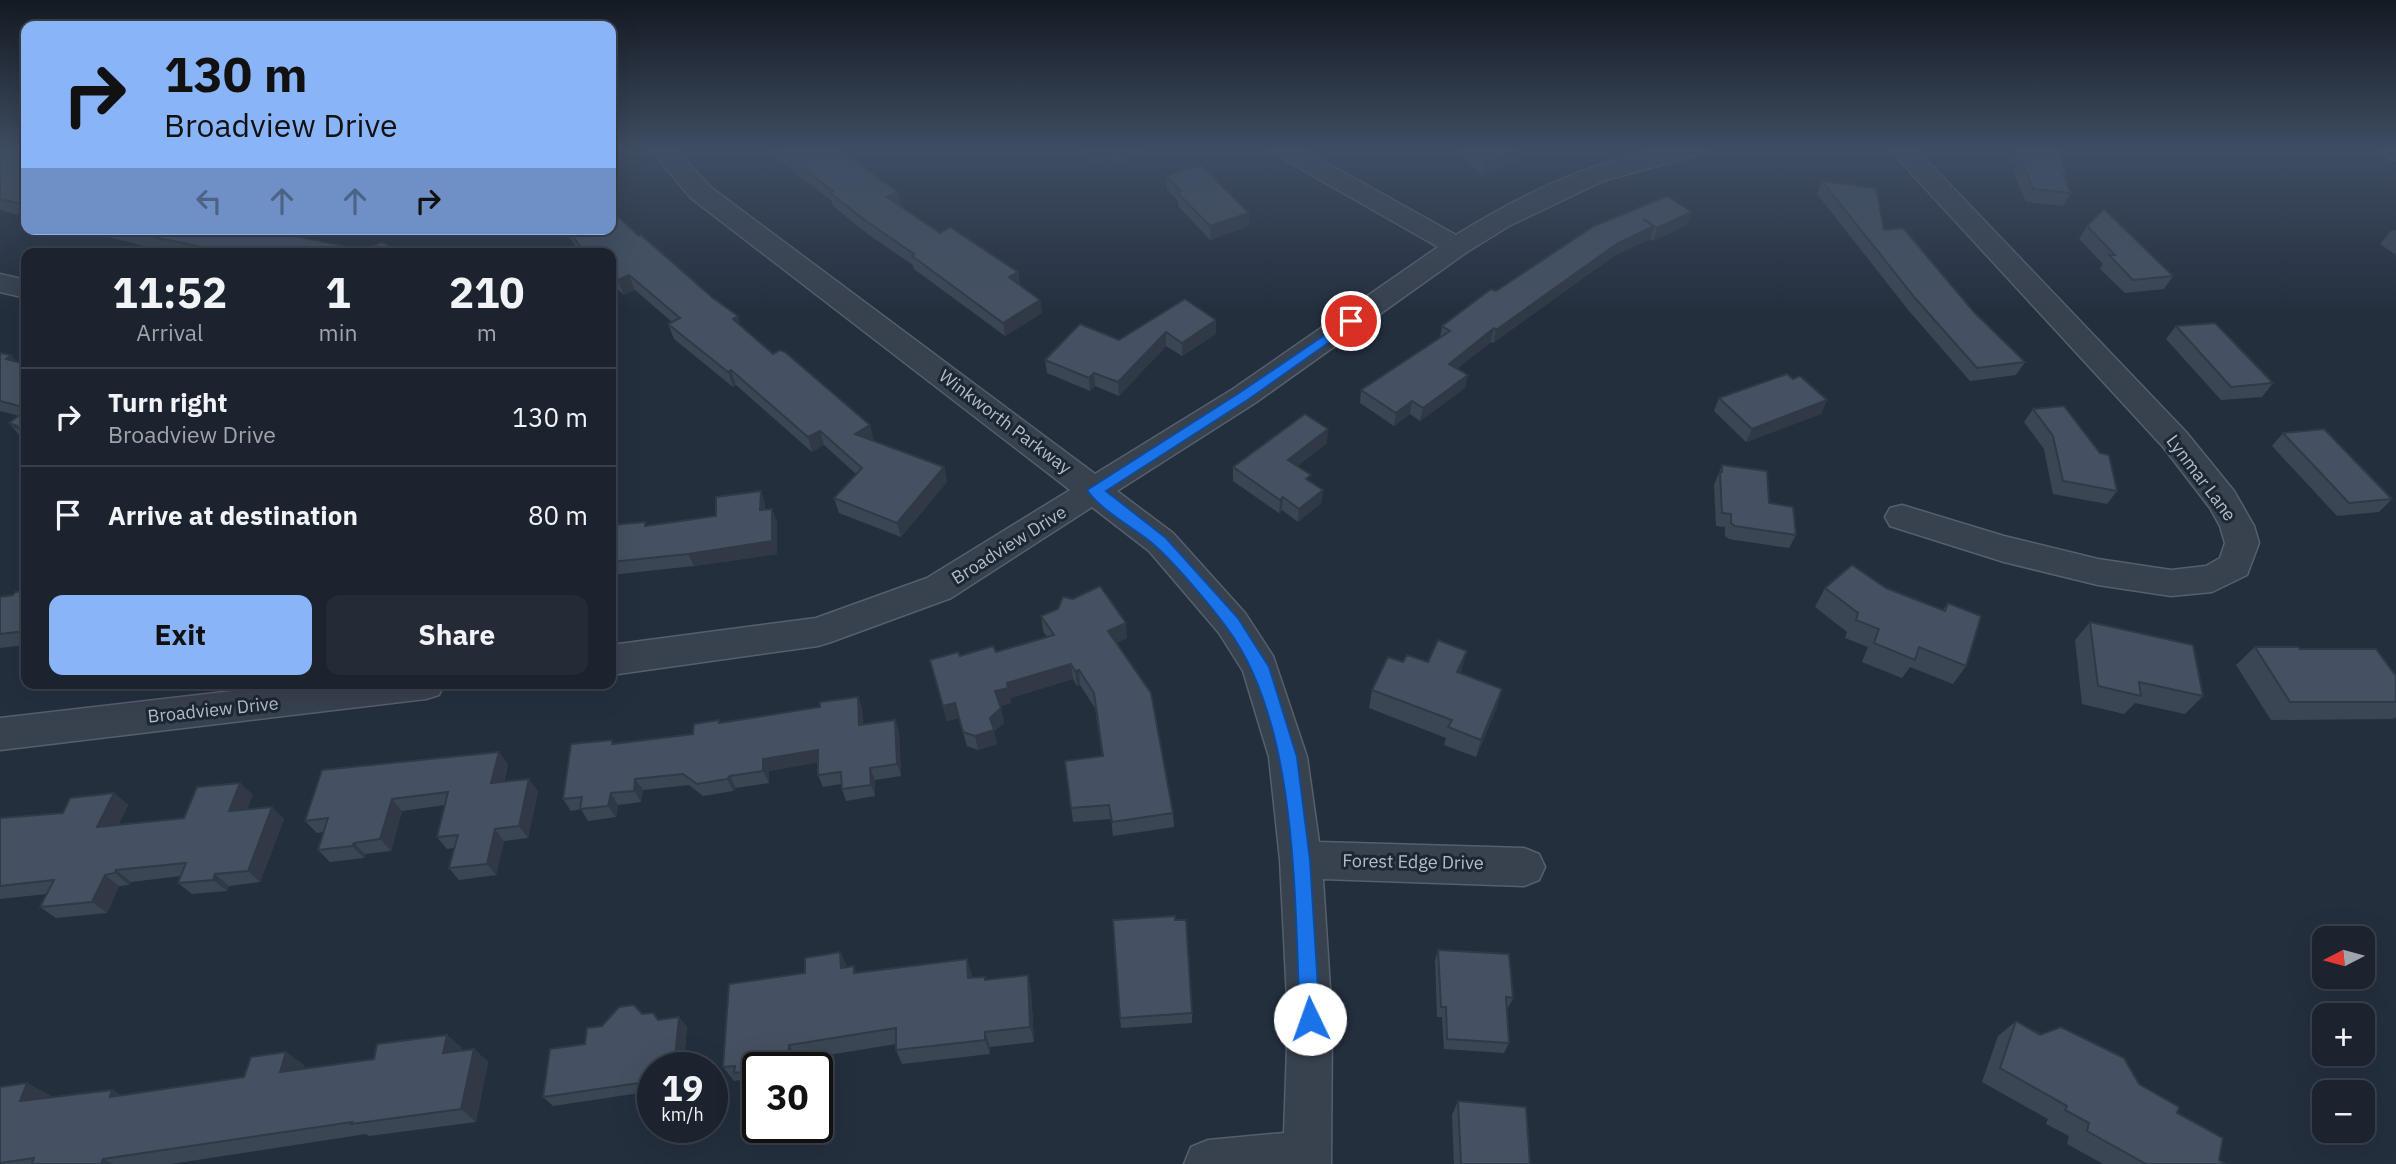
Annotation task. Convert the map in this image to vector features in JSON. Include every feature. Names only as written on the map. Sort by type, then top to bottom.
[{"type":"street","name":"Winkworth Parkway","points":[[715,202],[1161,542],[1232,623],[1260,667],[1288,757],[1301,860],[1310,1019],[1307,1159]]},
{"type":"street","points":[[1376,202],[1457,246]]},
{"type":"street","name":"Broadview Drive","points":[[616,659],[818,632],[939,588],[1244,396],[1457,246],[1499,220],[1536,202]]},
{"type":"street","name":"Lynmar Lane","points":[[1902,517],[2004,549],[2098,572],[2171,583],[2212,579],[2235,566],[2242,543],[2237,526],[2222,499],[2175,440],[1952,202]]},
{"type":"street","points":[[0,283],[21,288]]},
{"type":"street","name":"Broadview Drive","points":[[0,734],[362,689]]},
{"type":"street","name":"Forest Edge Drive","points":[[1301,860],[1524,867]]},
{"type":"street","points":[[1208,1164],[1307,1159]]},
{"type":"building","points":[[842,202],[895,202],[940,233],[950,227],[1018,272],[1009,277],[1040,300],[1003,323],[912,256],[914,254]]},
{"type":"building","points":[[1187,202],[1238,202],[1249,213],[1210,226]]},
{"type":"building","points":[[1652,202],[1677,202],[1692,212],[1657,228],[1654,226],[1618,243],[1496,330],[1494,328],[1449,364],[1468,375],[1423,408],[1412,401],[1396,413],[1361,390],[1450,331],[1442,326],[1491,289],[1496,291],[1594,226]]},
{"type":"building","points":[[1839,202],[1879,202],[1884,230],[1903,228],[1974,312],[2025,362],[1977,368],[1915,298]]},
{"type":"building","points":[[2104,209],[2173,276],[2133,280],[2109,255],[2115,255],[2087,226]]},
{"type":"building","points":[[616,215],[713,298],[738,316],[733,319],[773,354],[780,350],[785,352],[870,425],[855,434],[944,467],[897,523],[834,498],[862,468],[820,431],[808,437],[731,370],[728,372],[668,324],[680,318],[629,275],[618,280],[616,278],[616,248],[582,248],[572,235],[616,235]]},
{"type":"building","points":[[146,235],[289,235],[354,248],[207,248]]},
{"type":"building","points":[[382,242],[393,248],[368,248]]},
{"type":"building","points":[[1185,299],[1216,320],[1182,343],[1166,332],[1118,382],[1094,373],[1089,378],[1045,360],[1080,324],[1119,340]]},
{"type":"building","points":[[2215,323],[2273,383],[2231,387],[2176,326]]},
{"type":"building","points":[[0,353],[11,355],[6,359],[21,363],[21,407],[0,401]]},
{"type":"building","points":[[1787,374],[1793,379],[1800,376],[1827,400],[1752,429],[1719,398]]},
{"type":"building","points":[[2064,406],[2100,453],[2109,455],[2117,491],[2063,481],[2053,436],[2033,409]]},
{"type":"building","points":[[21,414],[21,429],[9,423]]},
{"type":"building","points":[[1305,414],[1328,429],[1288,460],[1311,475],[1306,479],[1323,490],[1299,509],[1283,497],[1280,500],[1233,467]]},
{"type":"building","points":[[2324,429],[2392,499],[2349,503],[2283,433]]},
{"type":"building","points":[[1722,465],[1767,471],[1769,503],[1793,507],[1796,535],[1735,526],[1731,523],[1731,514],[1722,513]]},
{"type":"building","points":[[761,491],[760,510],[772,509],[772,541],[616,561],[616,525],[645,522],[645,526],[716,516],[716,497]]},
{"type":"building","points":[[1852,565],[1886,588],[1945,611],[1948,603],[1981,616],[1966,666],[1919,647],[1915,660],[1874,643],[1879,629],[1856,620],[1858,613],[1825,588]]},
{"type":"building","points":[[1100,586],[1126,623],[1108,631],[1151,693],[1173,813],[1112,822],[1109,805],[1071,808],[1065,761],[1103,756],[1094,693],[1079,670],[1075,671],[1071,664],[1007,683],[1008,688],[995,691],[1001,708],[990,718],[994,730],[975,736],[963,732],[955,703],[943,706],[930,660],[958,652],[960,656],[993,646],[996,652],[1054,635],[1041,616],[1058,609],[1063,597],[1073,599]]},
{"type":"building","points":[[21,591],[21,632],[0,634],[0,597],[13,595]]},
{"type":"building","points":[[2090,622],[2193,645],[2203,696],[2139,682],[2141,696],[2098,686]]},
{"type":"building","points":[[1438,640],[1467,651],[1457,672],[1502,689],[1481,740],[1448,727],[1452,720],[1372,690],[1388,657],[1403,662],[1407,655],[1428,662]]},
{"type":"building","points":[[2255,647],[2376,649],[2396,676],[2396,702],[2290,702]]},
{"type":"building","points":[[858,697],[859,725],[895,720],[897,764],[870,768],[871,785],[842,789],[841,772],[818,775],[818,750],[763,759],[763,771],[697,784],[683,774],[635,779],[634,791],[611,793],[608,806],[580,809],[582,797],[563,799],[571,744],[612,740],[612,744],[693,734],[694,724],[719,720],[719,723],[820,707],[820,702]]},
{"type":"building","points":[[499,752],[491,783],[529,779],[519,826],[495,829],[487,864],[449,868],[458,835],[437,837],[448,792],[392,799],[380,839],[354,843],[352,846],[318,850],[328,818],[305,821],[322,770]]},
{"type":"building","points":[[240,783],[229,811],[272,807],[248,871],[215,874],[213,880],[178,883],[186,863],[116,870],[115,873],[105,875],[92,902],[40,907],[54,880],[0,886],[0,818],[63,813],[70,798],[114,793],[97,827],[184,818],[197,787]]},
{"type":"building","points":[[1175,916],[1175,920],[1186,920],[1192,1013],[1120,1018],[1113,920]]},
{"type":"building","points":[[1438,950],[1509,954],[1513,998],[1506,997],[1509,1043],[1447,1039],[1446,1007],[1441,1007]]},
{"type":"building","points":[[840,952],[841,968],[854,966],[854,973],[967,959],[968,978],[985,977],[985,980],[1028,975],[1030,1027],[985,1032],[985,1040],[896,1050],[896,1028],[789,1045],[789,1052],[742,1052],[742,1072],[734,1073],[735,1066],[728,1067],[728,1052],[724,1052],[729,984],[805,973],[805,958]]},
{"type":"building","points":[[634,1005],[642,1014],[653,1013],[658,1020],[679,1017],[676,1052],[637,1052],[637,1083],[543,1097],[550,1049],[585,1044],[587,1028],[602,1026],[619,1007]]},
{"type":"building","points":[[2016,1021],[2040,1035],[2061,1027],[2124,1058],[2139,1084],[2179,1107],[2177,1113],[2223,1138],[2219,1160],[2225,1164],[2146,1164],[2087,1131],[2089,1123],[2065,1110],[2067,1106],[2000,1068]]},
{"type":"building","points":[[447,1035],[443,1053],[474,1049],[461,1109],[351,1124],[352,1122],[103,1159],[101,1164],[32,1164],[34,1158],[0,1163],[0,1087],[27,1083],[20,1101],[112,1090],[110,1097],[244,1077],[251,1057],[286,1052],[280,1072],[374,1059],[377,1044]]},
{"type":"building","points":[[1458,1101],[1526,1107],[1530,1164],[1461,1164]]},
{"type":"route","points":[[1310,1019],[1301,860],[1288,757],[1260,667],[1232,623],[1161,542],[1095,490],[1244,396],[1351,321]]}]
